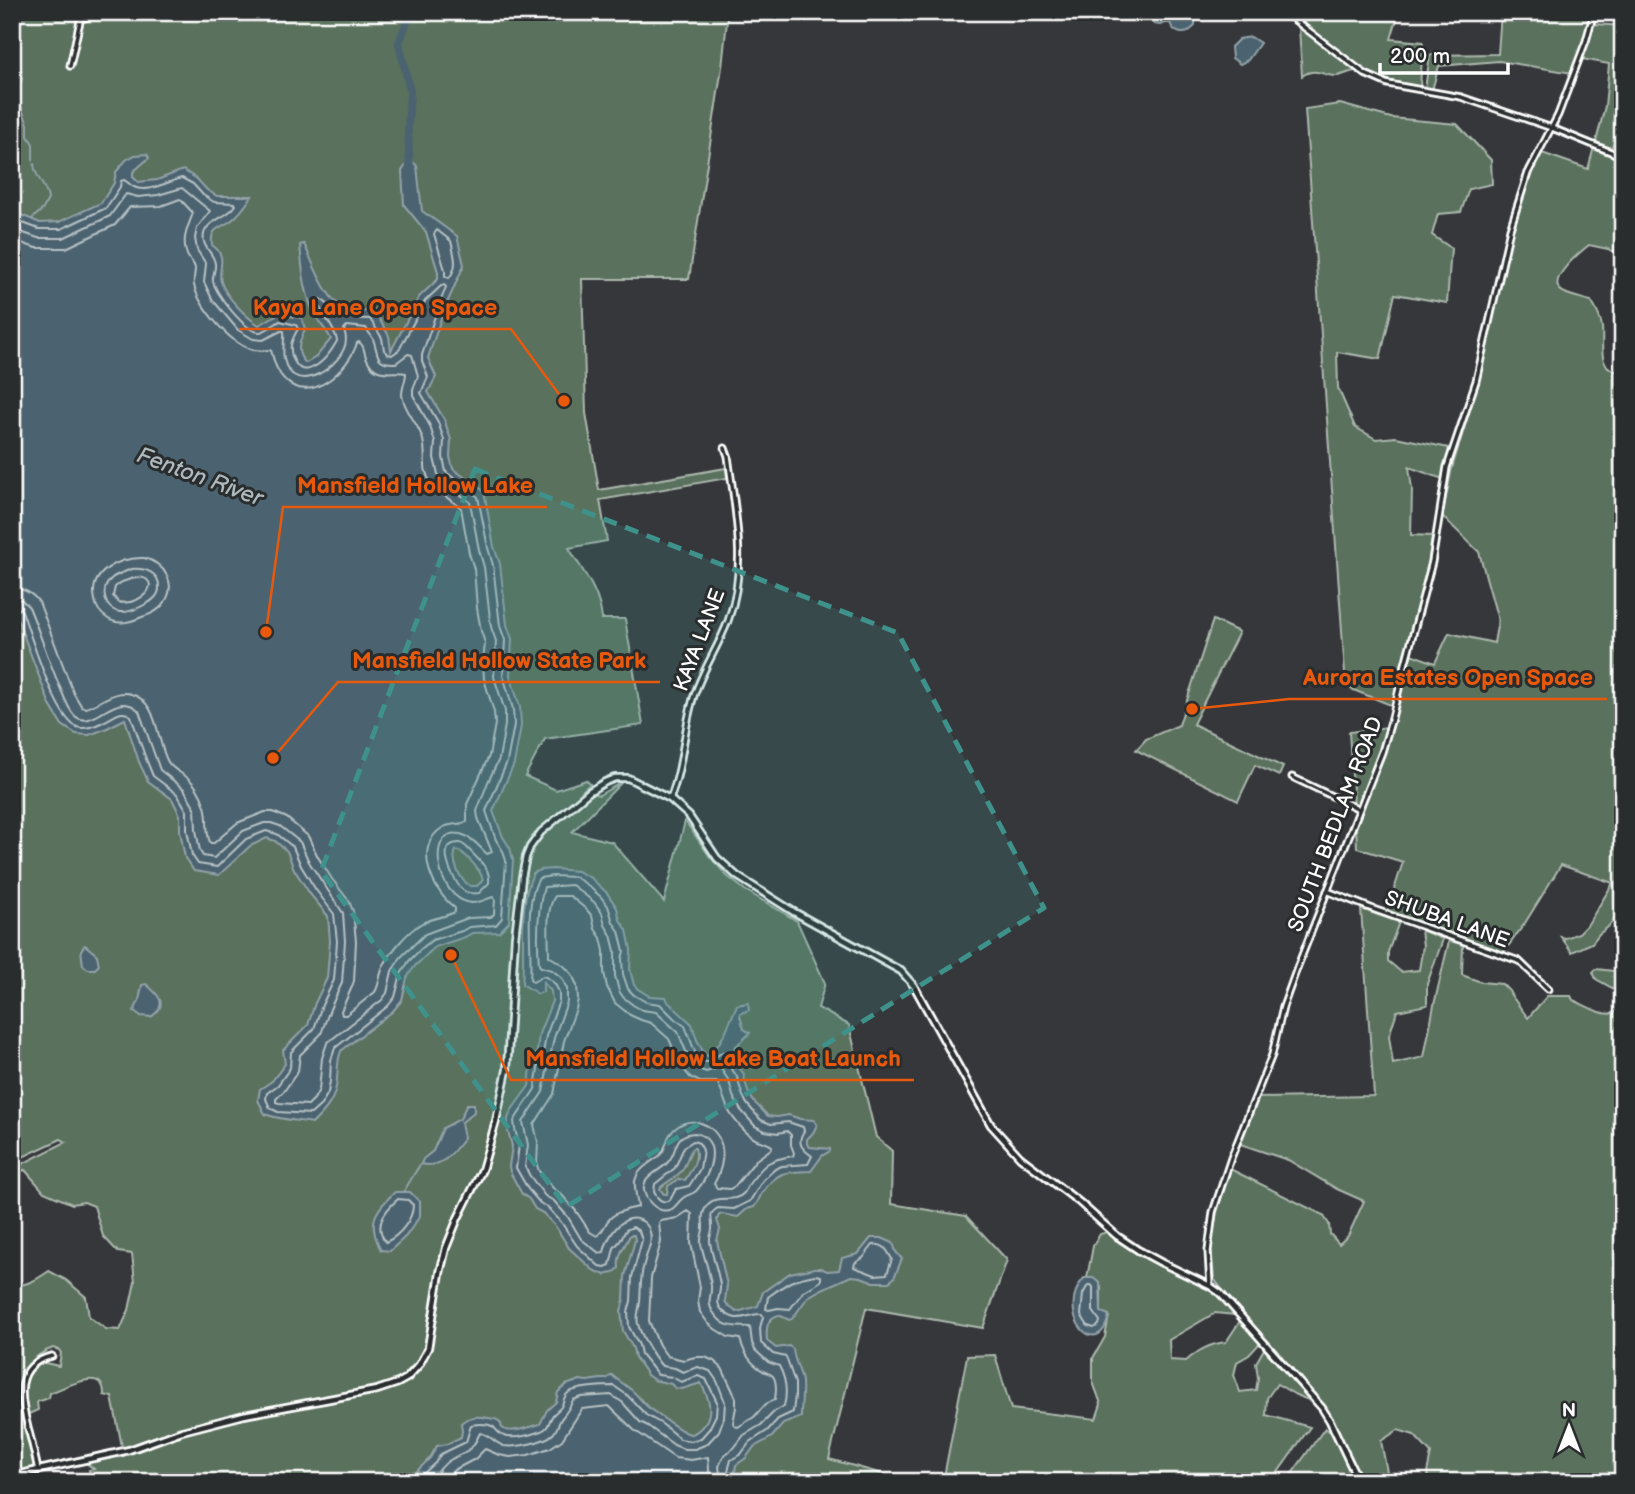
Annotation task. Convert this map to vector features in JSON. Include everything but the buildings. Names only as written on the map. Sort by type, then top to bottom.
[{"type":"street","points":[[70,66],[82,12]]},
{"type":"street","points":[[81,19],[106,12]]},
{"type":"street","points":[[1284,12],[1365,74],[1388,84],[1461,97],[1552,128],[1623,157]]},
{"type":"street","name":"SOUTH BEDLAM ROAD","points":[[1210,1286],[1208,1251],[1213,1212],[1231,1158],[1272,1055],[1283,1007],[1382,752],[1432,562],[1447,467],[1476,381],[1510,229],[1528,173],[1558,115],[1594,12]]},
{"type":"street","name":"KAYA LANE","points":[[670,799],[679,773],[693,698],[701,676],[718,646],[735,596],[739,566],[738,539],[725,448]]},
{"type":"street","points":[[1292,777],[1359,809]]},
{"type":"street","points":[[12,1476],[130,1450],[183,1431],[244,1415],[377,1390],[398,1383],[414,1372],[425,1356],[431,1339],[438,1281],[448,1241],[482,1170],[496,1121],[506,1070],[515,937],[524,862],[530,847],[541,832],[590,791],[615,778],[628,778],[670,799],[688,816],[717,858],[737,876],[794,912],[901,971],[915,986],[991,1125],[1020,1157],[1080,1202],[1117,1236],[1138,1250],[1210,1286],[1227,1300],[1322,1408],[1359,1482]]},
{"type":"street","name":"SHUBA LANE","points":[[1327,891],[1519,961],[1548,989]]},
{"type":"street","points":[[38,1471],[22,1390],[24,1378],[31,1365],[39,1359],[52,1356]]},
{"type":"highlighted area","points":[[475,469],[898,633],[1044,908],[566,1207],[321,871]]},
{"type":"green space","points":[[12,12],[728,12],[689,279],[582,279],[586,413],[599,490],[726,468],[727,478],[600,500],[607,541],[569,548],[594,590],[602,619],[625,619],[643,725],[545,739],[525,776],[556,790],[586,780],[590,784],[582,791],[599,795],[622,782],[572,832],[612,842],[664,902],[685,821],[727,876],[797,921],[825,983],[818,1008],[849,1025],[876,1137],[892,1151],[891,1204],[966,1216],[1007,1260],[983,1328],[866,1308],[829,1459],[911,1482],[91,1482],[89,1470],[94,1469],[86,1463],[124,1456],[112,1397],[104,1395],[103,1386],[98,1381],[83,1381],[50,1393],[49,1398],[37,1402],[38,1410],[29,1414],[25,1400],[28,1376],[36,1363],[59,1366],[61,1353],[53,1348],[37,1357],[26,1369],[21,1383],[22,1415],[34,1464],[32,1469],[21,1472],[12,1402],[12,1286],[32,1282],[49,1271],[66,1280],[86,1297],[89,1317],[106,1329],[120,1330],[129,1310],[135,1282],[132,1254],[118,1252],[103,1236],[94,1206],[84,1202],[72,1204],[44,1192],[25,1170],[12,1174],[12,1169],[66,1142],[61,1139],[12,1162]]},
{"type":"green space","points":[[1304,12],[1399,12],[1391,39],[1423,42],[1420,87],[1377,78],[1362,69],[1298,21]]},
{"type":"green space","points":[[1501,12],[1592,12],[1572,73],[1499,61],[1439,66],[1432,90],[1425,89],[1430,55],[1498,54]]},
{"type":"green space","points":[[1594,24],[1623,26],[1623,127],[1611,148],[1596,142],[1605,106],[1609,64],[1582,59]]},
{"type":"green space","points":[[1299,27],[1355,71],[1337,76],[1312,72],[1302,76]]},
{"type":"green space","points":[[1340,104],[1391,118],[1457,124],[1491,160],[1492,184],[1469,189],[1461,212],[1438,214],[1432,235],[1451,248],[1447,303],[1395,294],[1380,359],[1337,352],[1338,388],[1355,427],[1376,439],[1396,437],[1449,448],[1443,479],[1409,467],[1412,489],[1411,535],[1432,536],[1428,565],[1393,706],[1346,687],[1305,109]]},
{"type":"green space","points":[[1594,147],[1623,159],[1623,256],[1589,245],[1567,265],[1557,284],[1565,293],[1591,301],[1601,324],[1605,362],[1614,371],[1623,372],[1623,907],[1592,943],[1572,952],[1561,937],[1579,933],[1588,924],[1613,883],[1561,865],[1504,952],[1387,912],[1403,862],[1357,848],[1356,827],[1386,750],[1411,654],[1435,663],[1449,633],[1494,643],[1498,620],[1479,552],[1442,516],[1452,468],[1480,377],[1515,221],[1532,172],[1542,153],[1588,169]]},
{"type":"green space","points":[[1213,620],[1239,632],[1193,724],[1283,767],[1279,776],[1255,765],[1238,801],[1136,750],[1146,739],[1179,725]]},
{"type":"green space","points":[[1388,727],[1358,806],[1354,805],[1349,732]]},
{"type":"green space","points":[[1361,909],[1399,922],[1388,952],[1388,961],[1401,972],[1419,970],[1423,946],[1421,930],[1443,939],[1427,984],[1427,1005],[1397,1011],[1389,1036],[1393,1064],[1424,1057],[1449,941],[1463,944],[1462,975],[1481,982],[1502,984],[1528,1018],[1547,996],[1571,996],[1573,1000],[1593,1010],[1608,1014],[1623,1008],[1623,1482],[1430,1482],[1427,1473],[1431,1453],[1414,1435],[1398,1430],[1381,1441],[1389,1482],[1361,1482],[1323,1405],[1214,1279],[1211,1246],[1217,1212],[1230,1169],[1323,1215],[1329,1224],[1330,1234],[1339,1244],[1348,1236],[1364,1201],[1337,1189],[1288,1160],[1240,1144],[1258,1098],[1374,1096]]},
{"type":"green space","points":[[1596,969],[1623,969],[1623,994],[1596,979],[1593,972]]},
{"type":"green space","points":[[1107,1232],[1143,1257],[1201,1284],[1220,1298],[1235,1315],[1215,1313],[1169,1340],[1170,1360],[1186,1361],[1204,1348],[1226,1342],[1240,1321],[1260,1343],[1249,1355],[1237,1362],[1234,1375],[1240,1392],[1256,1390],[1256,1363],[1264,1349],[1311,1401],[1277,1384],[1267,1398],[1266,1415],[1310,1427],[1271,1482],[943,1482],[967,1356],[995,1355],[1011,1409],[1096,1419],[1101,1404],[1093,1382],[1093,1358],[1105,1337],[1109,1316],[1101,1313],[1101,1287],[1093,1278],[1087,1278],[1093,1246],[1100,1234]]},
{"type":"green space","points":[[1325,1428],[1333,1434],[1354,1482],[1286,1482]]},
{"type":"water","points":[[1151,12],[1187,12],[1195,18],[1195,26],[1188,32],[1180,33],[1170,23],[1154,24],[1147,16]]},
{"type":"water","points":[[1251,37],[1260,43],[1248,60],[1240,64],[1232,58],[1231,47],[1239,39]]},
{"type":"water","name":"Fenton River","points":[[147,154],[149,158],[133,172],[133,177],[138,182],[157,180],[183,170],[217,196],[252,196],[238,215],[214,232],[212,245],[221,258],[221,282],[237,306],[259,325],[278,314],[302,318],[305,329],[299,351],[306,363],[316,357],[331,339],[310,303],[300,245],[304,244],[326,290],[339,305],[353,311],[374,310],[389,336],[391,351],[419,297],[438,279],[426,232],[404,205],[402,171],[410,159],[417,166],[422,211],[457,236],[464,265],[443,312],[428,358],[436,377],[428,392],[444,419],[451,440],[450,457],[453,469],[484,491],[494,547],[500,564],[507,625],[512,639],[510,675],[520,707],[521,726],[514,764],[493,811],[513,860],[509,922],[499,932],[472,933],[435,947],[415,966],[407,978],[402,1000],[393,1011],[341,1051],[335,1092],[326,1109],[313,1123],[265,1114],[258,1100],[260,1089],[272,1081],[285,1064],[283,1050],[308,1025],[327,978],[330,941],[328,916],[294,869],[287,851],[267,838],[250,846],[219,875],[194,871],[185,858],[180,815],[172,799],[148,781],[125,719],[89,735],[76,734],[62,725],[50,705],[12,605],[12,211],[40,223],[59,222],[101,203],[114,183],[116,172],[126,160],[135,155]],"holes":[[[456,850],[470,860],[481,874],[483,880],[477,886],[470,886],[459,874],[455,864]]]},
{"type":"water","points":[[541,870],[577,871],[591,878],[607,893],[627,930],[634,985],[649,996],[666,997],[692,1024],[705,1055],[708,1056],[718,1045],[737,1005],[748,1003],[749,1010],[740,1016],[744,1029],[750,1033],[735,1047],[734,1053],[748,1092],[768,1116],[789,1115],[814,1120],[817,1125],[807,1139],[807,1144],[810,1147],[830,1149],[811,1171],[789,1172],[778,1176],[768,1185],[754,1207],[738,1217],[719,1215],[717,1241],[727,1285],[725,1301],[728,1306],[737,1312],[758,1306],[763,1292],[790,1273],[815,1268],[839,1270],[842,1258],[858,1254],[871,1238],[882,1238],[893,1243],[902,1259],[894,1278],[889,1282],[874,1282],[851,1276],[808,1297],[792,1319],[779,1315],[769,1322],[767,1341],[776,1348],[789,1346],[793,1349],[802,1382],[801,1417],[783,1424],[772,1437],[754,1447],[746,1458],[736,1465],[738,1482],[415,1482],[416,1472],[437,1446],[461,1437],[461,1423],[464,1421],[477,1417],[495,1419],[501,1423],[502,1428],[510,1431],[540,1424],[547,1410],[556,1402],[558,1392],[566,1385],[580,1380],[606,1379],[612,1375],[632,1390],[649,1408],[691,1434],[706,1422],[709,1415],[708,1401],[701,1383],[682,1389],[654,1380],[647,1375],[635,1357],[623,1331],[621,1311],[625,1276],[634,1235],[630,1235],[622,1251],[616,1271],[605,1275],[593,1270],[569,1248],[556,1227],[522,1194],[510,1172],[512,1146],[508,1119],[529,1086],[539,1034],[552,1001],[551,991],[543,982],[543,992],[538,994],[522,984],[525,901],[533,873]],"holes":[[[695,1148],[695,1161],[685,1180],[679,1179],[668,1186],[667,1194],[664,1194],[661,1187],[681,1172],[691,1150]]]},
{"type":"water","points":[[85,945],[97,955],[99,965],[95,969],[88,969],[83,965],[81,950]]},
{"type":"water","points":[[146,984],[158,996],[161,1004],[151,1017],[141,1016],[134,1011],[142,985]]},
{"type":"water","points":[[467,1104],[474,1104],[474,1112],[461,1123],[464,1138],[460,1144],[441,1162],[421,1164],[433,1151],[443,1128],[460,1119]]},
{"type":"water","points":[[395,1192],[410,1192],[420,1202],[420,1216],[406,1236],[390,1251],[381,1250],[374,1232],[375,1218],[382,1205]]},
{"type":"water","points":[[1084,1278],[1093,1278],[1100,1283],[1101,1312],[1109,1315],[1104,1329],[1097,1335],[1089,1334],[1081,1328],[1073,1306],[1076,1292]]},
{"type":"waterway","points":[[410,170],[410,91],[399,43],[412,12]]},
{"type":"waterway","points":[[12,44],[22,79],[18,97],[28,124],[28,136],[33,144],[33,160]]},
{"type":"waterway","points":[[32,219],[43,209],[48,199],[34,164]]},
{"type":"waterway","points":[[403,1192],[421,1164]]},
{"type":"place","name":"Kaya Lane Open Space","points":[[564,401]]},
{"type":"place","name":"Mansfield Hollow Lake","points":[[266,632]]},
{"type":"place","name":"Aurora Estates Open Space","points":[[1192,709]]},
{"type":"place","name":"Mansfield Hollow State Park","points":[[273,758]]},
{"type":"place","name":"Mansfield Hollow Lake Boat Launch","points":[[451,955]]}]
